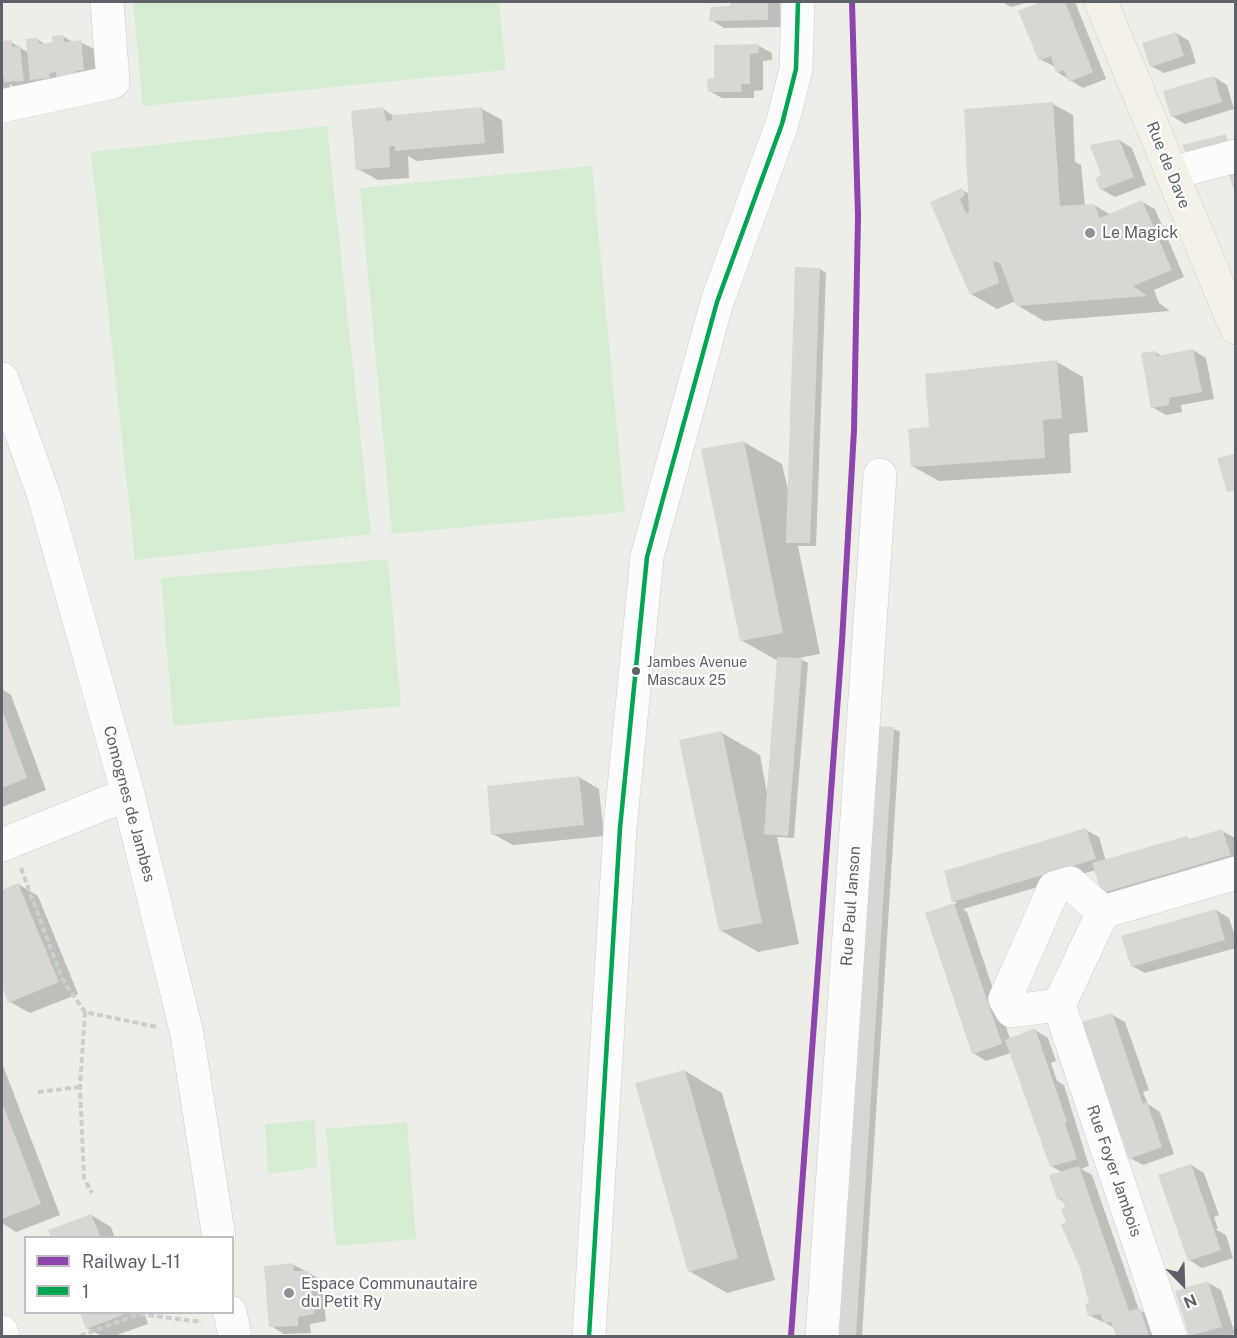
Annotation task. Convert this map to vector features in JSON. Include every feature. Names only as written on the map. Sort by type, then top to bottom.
[{"type":"main road","name":"Rue de Dave","points":[[1101,2],[1236,328]]},
{"type":"street","points":[[2,106],[113,82],[107,2]]},
{"type":"street","points":[[589,1336],[620,828],[647,558],[717,302],[785,113],[796,69],[798,2]]},
{"type":"street","points":[[1172,173],[1236,156]]},
{"type":"street","name":"Comognes de Jambes","points":[[2,379],[44,496],[128,794],[187,1034],[219,1236]]},
{"type":"street","name":"Rue Paul Janson","points":[[822,1336],[880,475]]},
{"type":"street","points":[[6,843],[128,794]]},
{"type":"street","points":[[1103,912],[1071,883],[1054,888],[1005,999],[1012,1011],[1059,1005],[1103,912],[1236,873]]},
{"type":"street","name":"Rue Foyer Jambois","points":[[1059,1005],[1170,1336]]},
{"type":"street","points":[[2,1332],[3,1336]]},
{"type":"path","points":[[6,843],[62,979],[85,1012],[80,1087],[84,1178],[92,1193]]},
{"type":"path","points":[[85,1012],[187,1034]]},
{"type":"path","points":[[38,1092],[80,1087]]},
{"type":"path","points":[[80,1336],[140,1314],[233,1325]]},
{"type":"green space","points":[[133,2],[499,2],[506,70],[143,106]]},
{"type":"green space","points":[[327,126],[371,534],[135,560],[91,152]]},
{"type":"green space","points":[[592,166],[625,512],[392,534],[360,188]]},
{"type":"green space","points":[[388,559],[401,706],[173,726],[161,578]]},
{"type":"green space","points":[[315,1120],[317,1167],[268,1174],[265,1124]]},
{"type":"green space","points":[[407,1122],[416,1239],[336,1246],[326,1129]]},
{"type":"building","points":[[730,2],[768,2],[768,20],[709,21],[711,7],[730,6]]},
{"type":"building","points":[[1041,2],[1065,2],[1093,72],[1069,82],[1064,70],[1056,73],[1051,56],[1039,61],[1018,11]]},
{"type":"building","points":[[1176,32],[1184,56],[1150,67],[1142,43]]},
{"type":"building","points":[[64,35],[64,42],[81,40],[84,70],[75,71],[76,75],[56,77],[56,72],[49,73],[50,78],[30,80],[26,39],[38,38],[39,44],[53,42],[52,36]]},
{"type":"building","points":[[12,40],[12,47],[20,46],[24,81],[4,82],[2,41]]},
{"type":"building","points":[[759,44],[759,53],[750,54],[750,84],[741,84],[742,92],[708,92],[707,79],[714,78],[714,45]]},
{"type":"building","points":[[1214,76],[1222,102],[1171,117],[1163,91]]},
{"type":"building","points":[[1053,102],[1060,206],[1094,204],[1100,218],[1142,200],[1172,270],[1133,286],[1147,296],[1016,306],[1000,263],[993,261],[999,283],[970,295],[930,202],[962,188],[965,195],[960,199],[966,213],[969,212],[964,109]]},
{"type":"building","points":[[383,107],[386,121],[392,120],[392,115],[482,107],[485,143],[395,151],[395,146],[389,146],[390,167],[356,170],[351,111]]},
{"type":"building","points":[[1226,134],[1232,155],[1191,165],[1182,145]]},
{"type":"building","points":[[1119,139],[1134,177],[1100,190],[1095,178],[1101,175],[1090,145]]},
{"type":"building","points":[[1236,166],[1236,192],[1235,192],[1226,168]]},
{"type":"building","points":[[795,267],[820,268],[810,543],[786,543]]},
{"type":"building","points":[[1193,349],[1202,392],[1169,398],[1169,405],[1151,408],[1141,353],[1155,351],[1157,356]]},
{"type":"building","points":[[1057,360],[1062,418],[1043,420],[1045,458],[911,467],[908,429],[929,427],[925,374]]},
{"type":"building","points":[[744,441],[783,633],[740,641],[701,449]]},
{"type":"building","points":[[1236,455],[1236,490],[1227,492],[1217,458]]},
{"type":"building","points":[[777,657],[802,658],[788,836],[764,834]]},
{"type":"building","points":[[2,709],[27,778],[2,788]]},
{"type":"building","points":[[876,726],[894,727],[856,1336],[833,1336]]},
{"type":"building","points":[[722,731],[762,923],[719,931],[679,740]]},
{"type":"building","points":[[579,776],[584,825],[491,835],[487,786]]},
{"type":"building","points":[[1086,828],[1096,859],[952,902],[944,871]]},
{"type":"building","points":[[1222,829],[1231,855],[1102,893],[1092,863],[1187,836],[1189,839]]},
{"type":"building","points":[[18,883],[59,982],[8,1003],[2,986],[2,890]]},
{"type":"building","points":[[954,903],[1002,1044],[972,1054],[925,913]]},
{"type":"building","points":[[1216,909],[1225,940],[1131,967],[1121,936]]},
{"type":"building","points":[[1112,1013],[1143,1104],[1147,1102],[1162,1147],[1129,1159],[1082,1022]]},
{"type":"building","points":[[1035,1028],[1077,1159],[1050,1167],[1005,1040]]},
{"type":"building","points":[[685,1070],[738,1258],[688,1272],[635,1083]]},
{"type":"building","points":[[2,1102],[41,1204],[2,1219]]},
{"type":"building","points":[[1191,1164],[1221,1250],[1188,1261],[1158,1175]]},
{"type":"building","points":[[1079,1166],[1129,1311],[1140,1308],[1149,1336],[1116,1336],[1111,1322],[1104,1323],[1100,1314],[1088,1316],[1085,1305],[1089,1303],[1080,1268],[1061,1225],[1066,1222],[1061,1209],[1065,1208],[1062,1198],[1057,1200],[1049,1175]]},
{"type":"building","points":[[91,1214],[100,1236],[50,1236],[48,1230]]},
{"type":"building","name":"Espace Communautaire du Petit Ry","points":[[293,1263],[294,1271],[309,1271],[314,1314],[298,1317],[298,1326],[269,1327],[264,1266]]},
{"type":"building","points":[[1208,1281],[1222,1327],[1189,1336],[1175,1291]]},
{"type":"building","points":[[81,1314],[125,1314],[86,1329]]},
{"type":"rail line","name":"L-11","points":[[791,1336],[842,642],[854,430],[858,216],[852,2]]},
{"type":"transit line","name":"1","points":[[589,1336],[620,828],[647,557],[717,302],[782,124],[796,69],[798,2]]},
{"type":"place","name":"Le Magick","points":[[1090,233]]},
{"type":"place","name":"Jambes Avenue Mascaux 25","points":[[636,671]]},
{"type":"place","name":"Espace Communautaire du Petit Ry","points":[[289,1293]]}]
